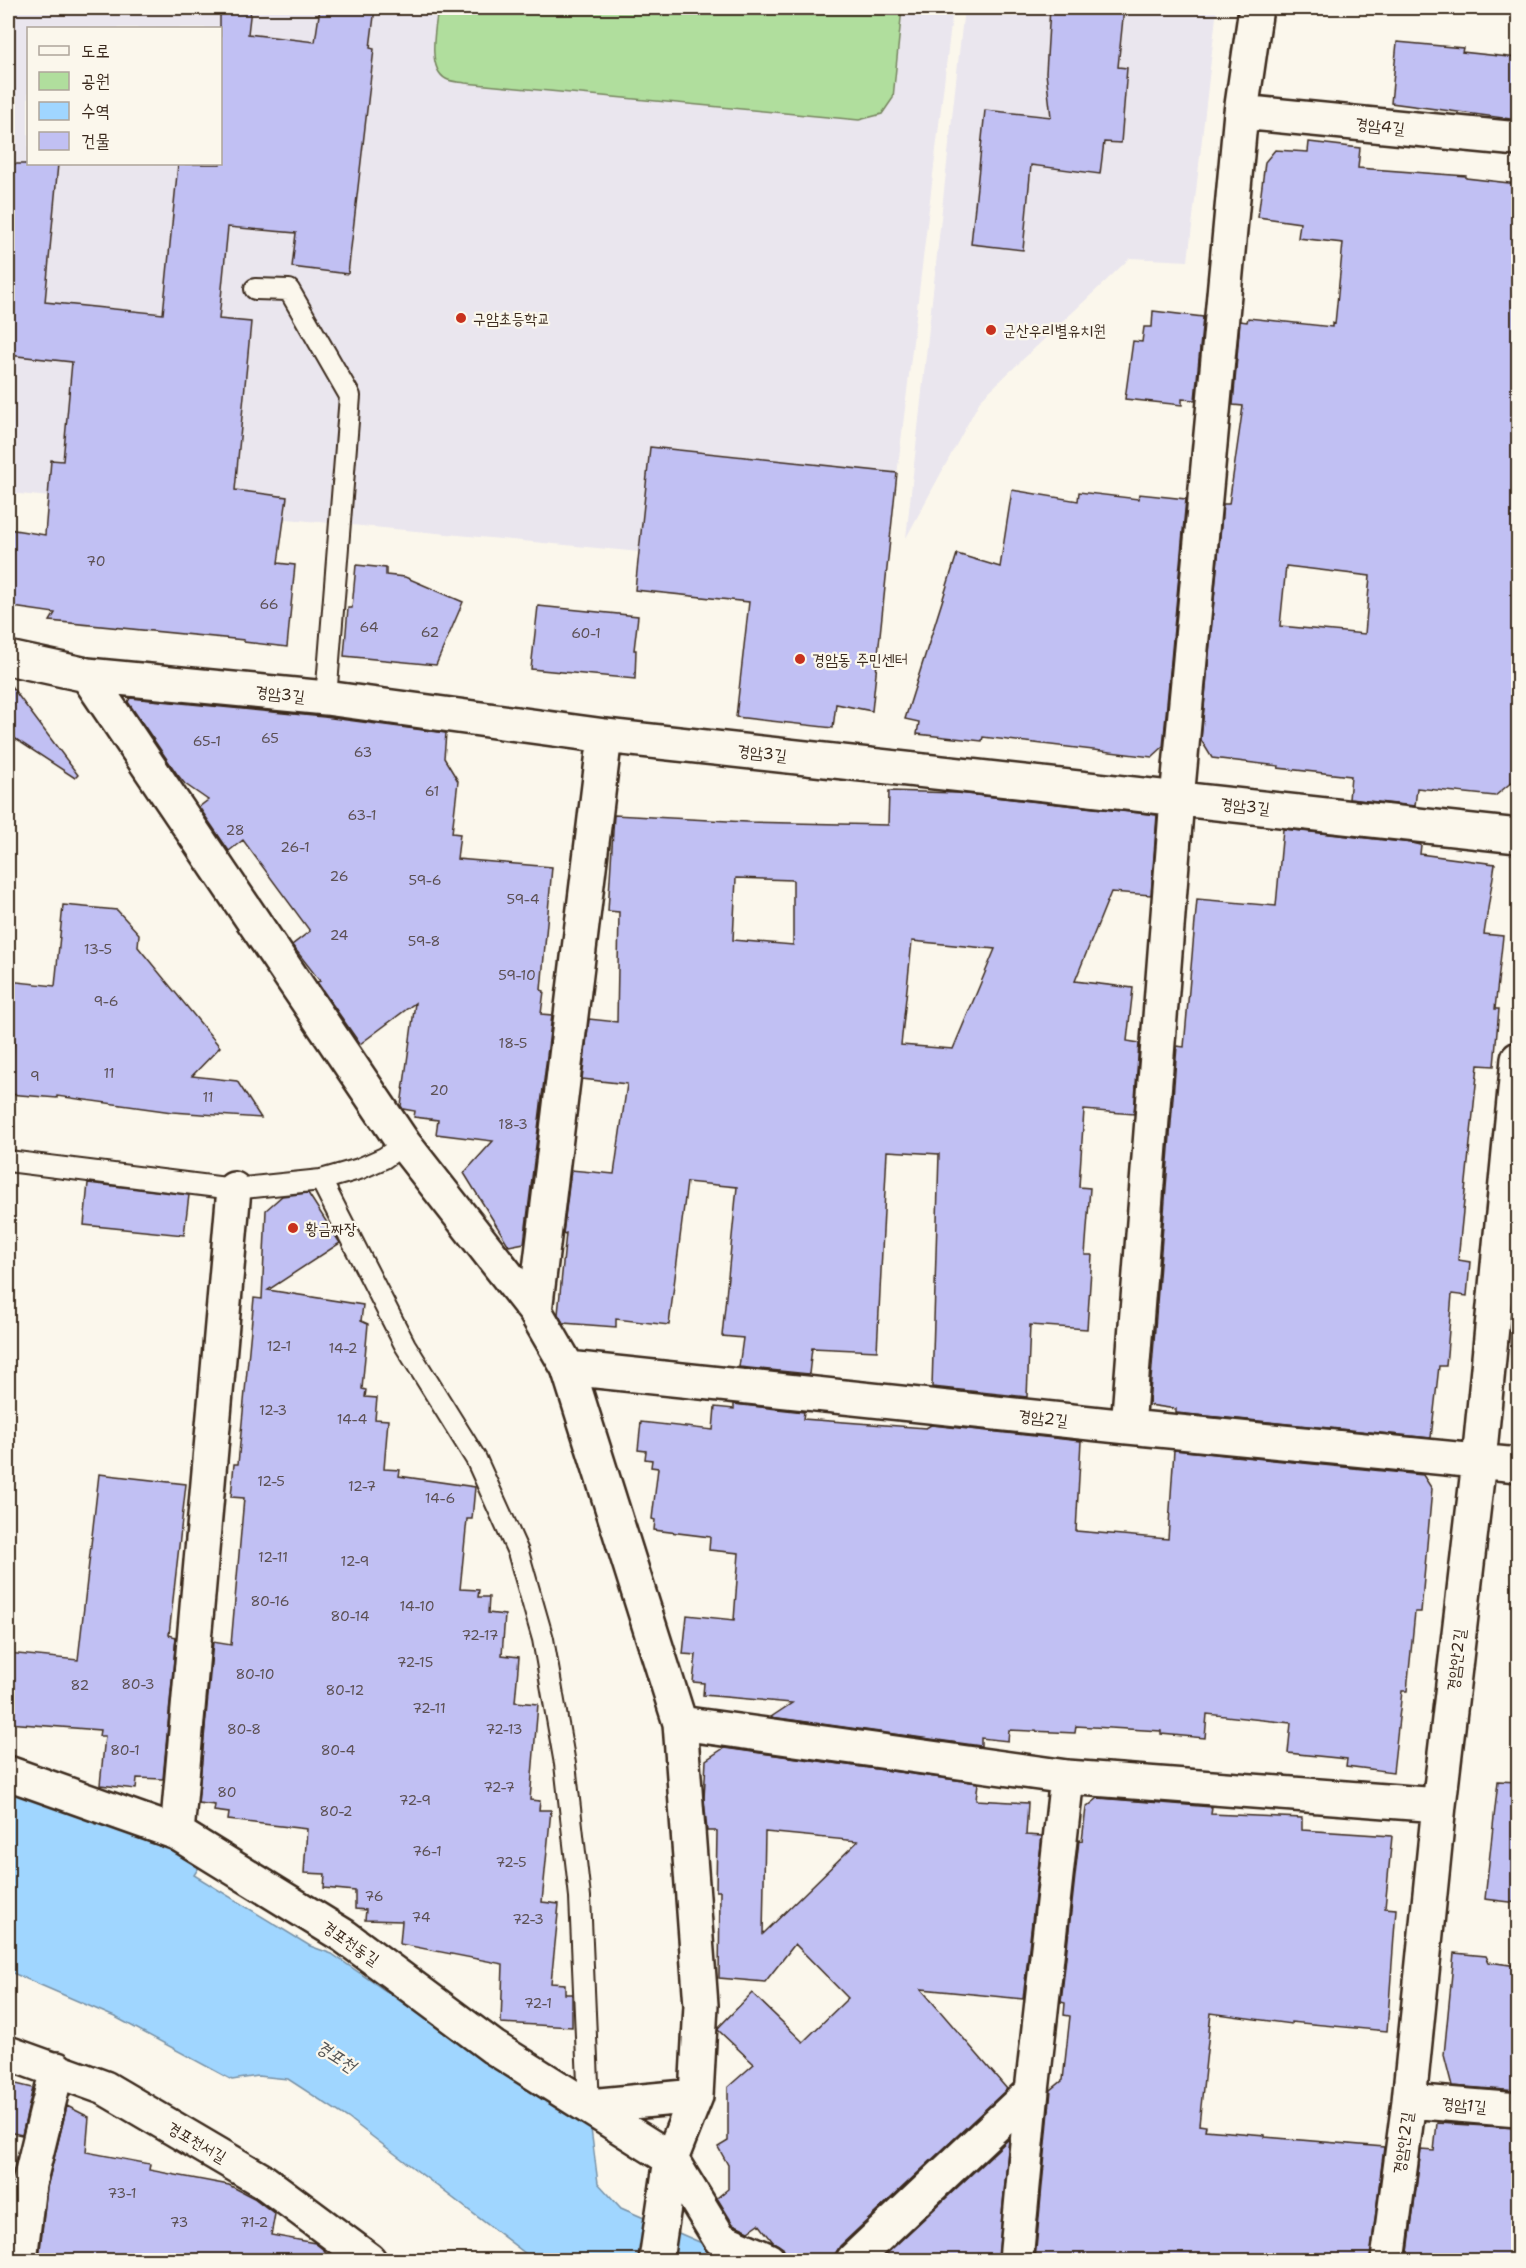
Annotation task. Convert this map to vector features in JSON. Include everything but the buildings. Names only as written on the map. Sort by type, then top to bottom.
[{"type":"street","points":[[1128,1427],[1177,799],[1241,112],[1256,8]]},
{"type":"street","name":"경암4길","points":[[1241,112],[1518,139]]},
{"type":"street","name":"경암3길","points":[[8,658],[87,675],[327,698],[605,736],[1518,836]]},
{"type":"street","points":[[87,675],[404,1144],[535,1311],[568,1368],[680,1723],[701,2005],[696,2096],[671,2159],[656,2259]]},
{"type":"street","points":[[535,1311],[605,736]]},
{"type":"street","name":"경암안2길","points":[[1388,2260],[1409,2101],[1439,1805],[1479,1461],[1517,1093],[1518,1059]]},
{"type":"street","points":[[177,1833],[234,1189]]},
{"type":"street","name":"경암2길","points":[[568,1368],[1128,1427],[1518,1464]]},
{"type":"street","points":[[680,1723],[1067,1777],[1439,1805]]},
{"type":"street","name":"경포천동길","points":[[8,1773],[177,1833],[344,1936],[493,2047],[671,2159],[720,2239],[768,2260]]},
{"type":"street","points":[[1016,2260],[1032,2091],[1067,1777]]},
{"type":"street","name":"경포천서길","points":[[8,2054],[105,2088],[263,2181],[369,2260]]},
{"type":"street","points":[[20,2260],[29,2184],[57,2070]]},
{"type":"street","points":[[853,2260],[1032,2091]]},
{"type":"street","points":[[590,2106],[696,2096]]},
{"type":"street","name":"경암1길","points":[[1409,2101],[1518,2110]]},
{"type":"lane","points":[[255,289],[289,290],[350,396],[327,698]]},
{"type":"lane","points":[[8,1161],[234,1189],[321,1180],[359,1169],[384,1158],[404,1144]]},
{"type":"lane","points":[[321,1180],[405,1345],[476,1459],[518,1552],[543,1639],[566,1764],[580,1897],[590,2106]]},
{"type":"shaded area","name":"구암초등학교","points":[[8,8],[953,8],[885,575],[8,493]]},
{"type":"shaded area","name":"군산우리별유치원","points":[[964,8],[1217,8],[1188,261],[1130,258],[981,399],[906,538]]},
{"type":"green space","points":[[438,8],[902,8],[893,98],[882,114],[859,120],[450,81],[440,74],[434,56]]},
{"type":"water","name":"경포천","points":[[8,1783],[203,1861],[194,1875],[310,1946],[332,1954],[557,2109],[591,2129],[598,2183],[621,2208],[741,2260],[534,2260],[348,2118],[288,2079],[258,2076],[232,2080],[117,2018],[8,1971]]},
{"type":"place","name":"구암초등학교","points":[[461,318]]},
{"type":"place","name":"군산우리별유치원","points":[[991,330]]},
{"type":"place","name":"경암동 주민센터","points":[[800,659]]},
{"type":"place","name":"황금짜장","points":[[293,1228]]}]
